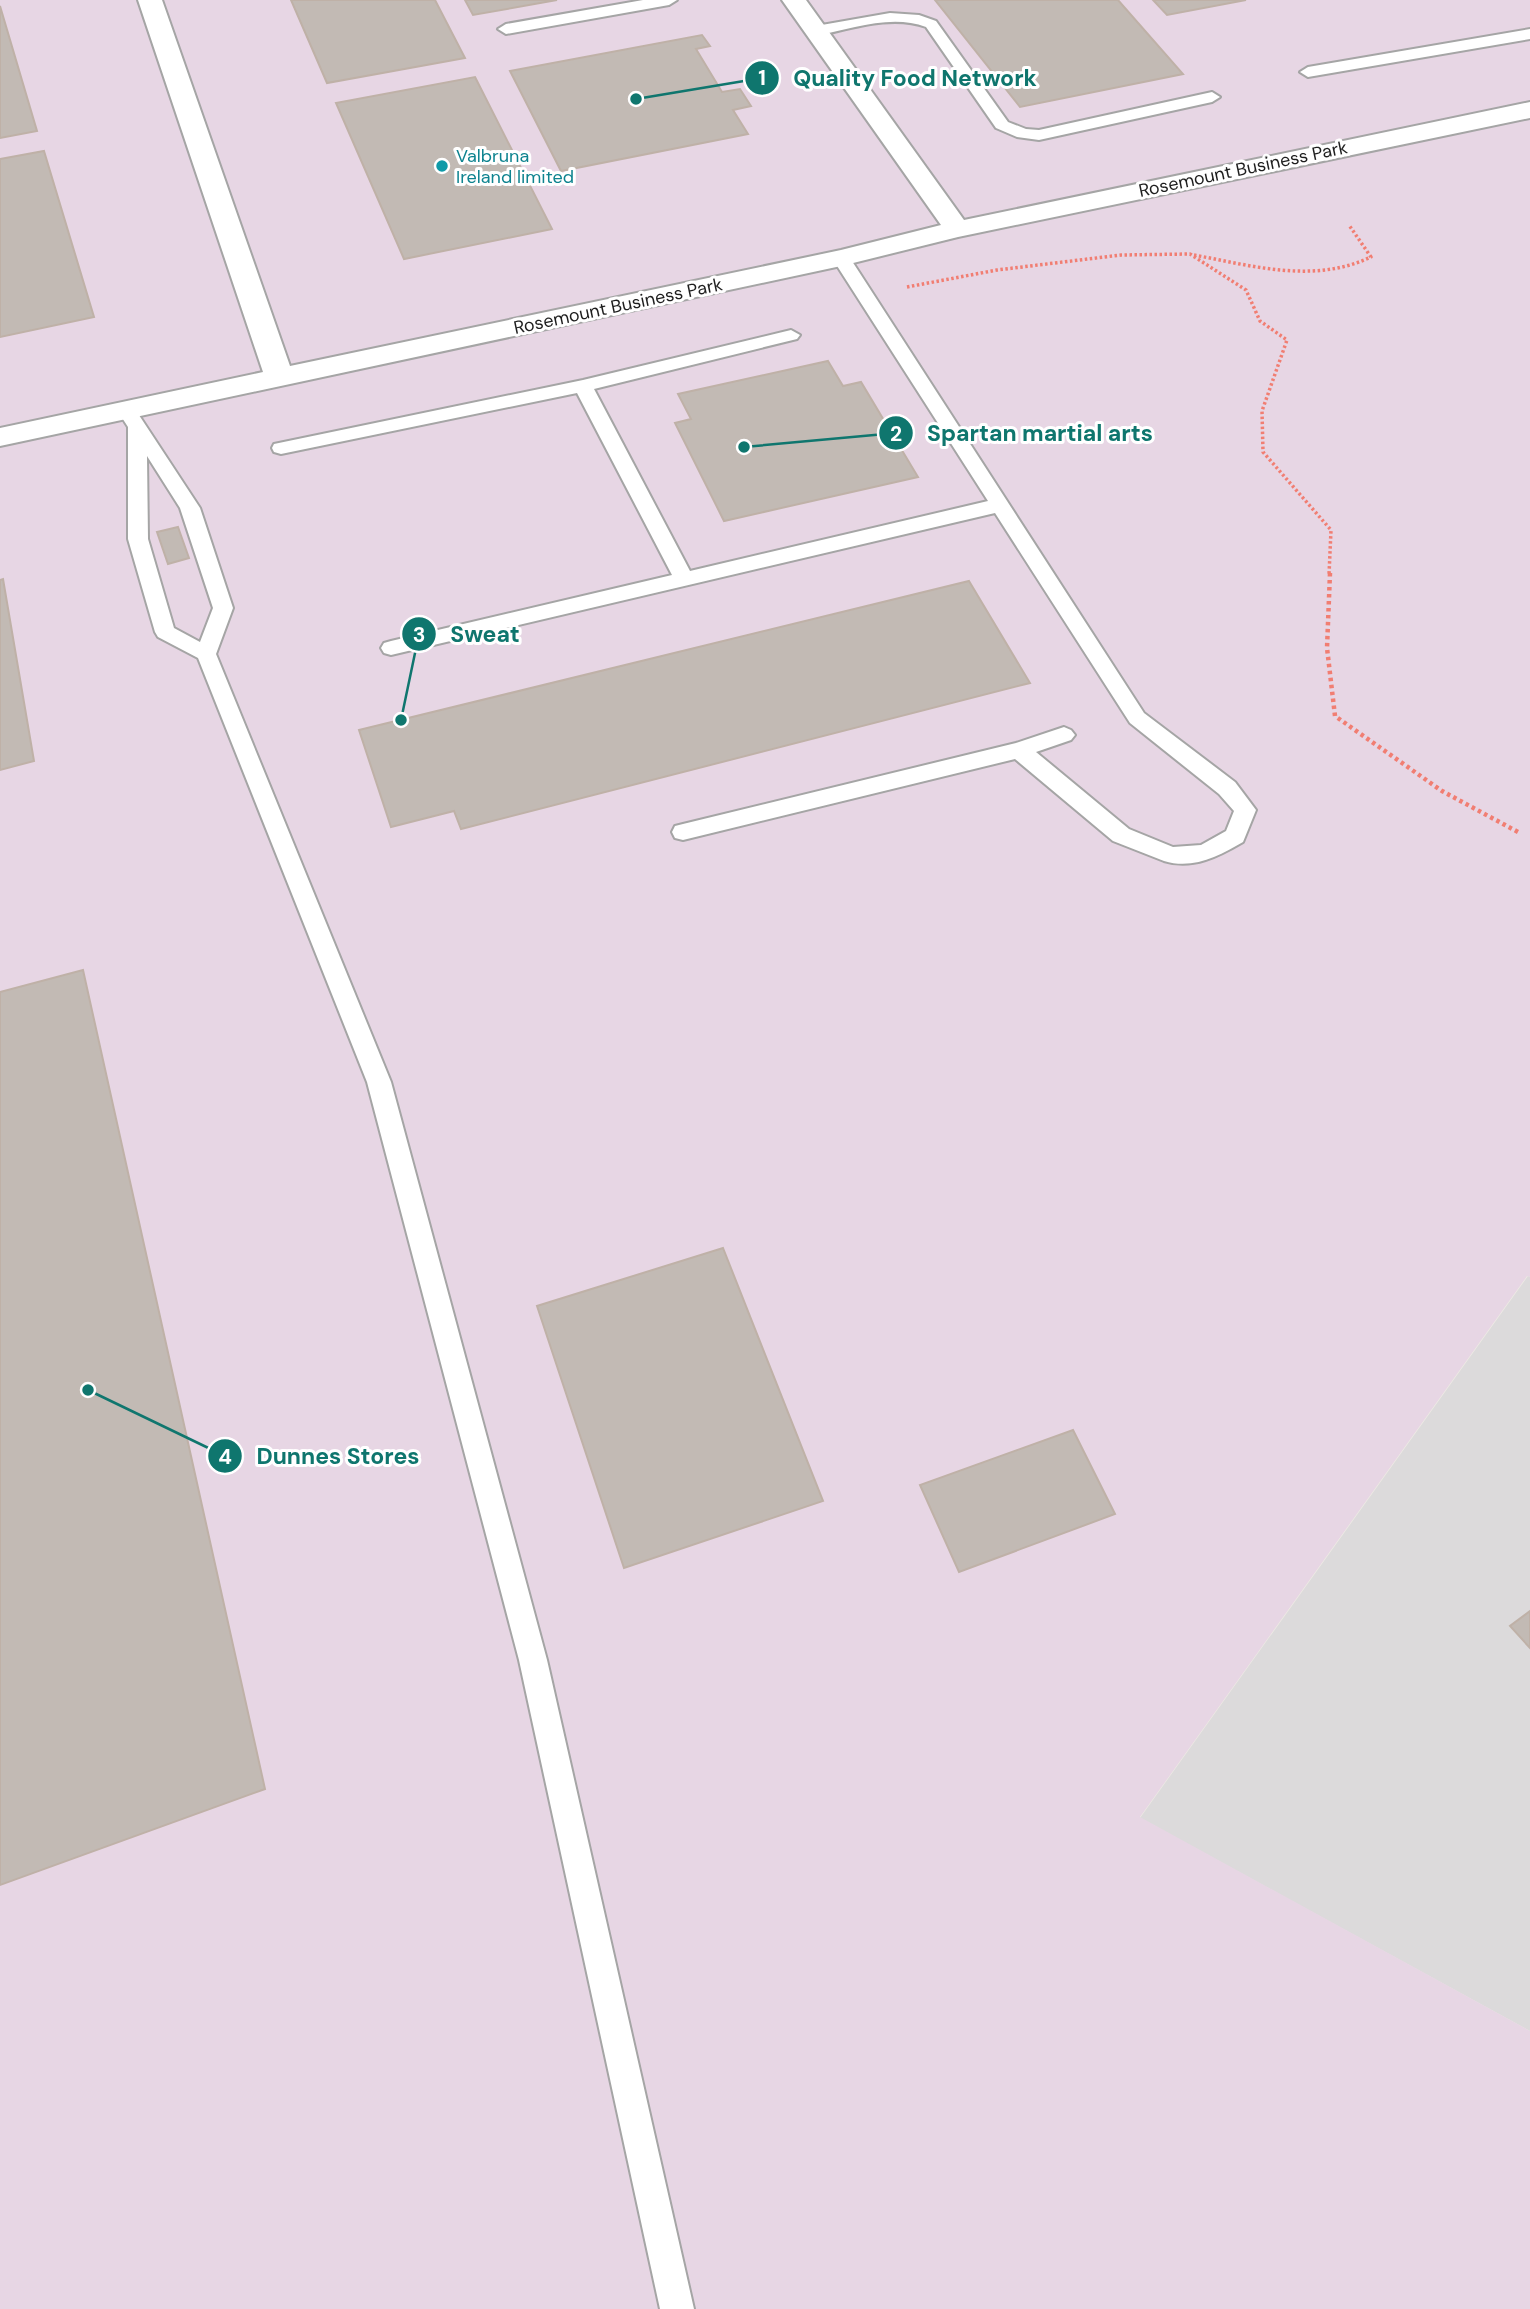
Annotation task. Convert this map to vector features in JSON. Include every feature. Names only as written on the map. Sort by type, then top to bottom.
[{"type":"street","points":[[150,0],[279,377]]},
{"type":"street","points":[[794,0],[957,229]]},
{"type":"street","name":"Rosemount Business Park","points":[[0,437],[131,418],[279,377],[841,258],[957,229],[1530,110]]},
{"type":"lane","points":[[506,29],[669,0]]},
{"type":"lane","points":[[816,31],[898,17],[918,17],[932,24],[1002,125],[1023,134],[1039,135],[1212,97]]},
{"type":"lane","points":[[1308,72],[1530,34]]},
{"type":"lane","points":[[841,258],[1137,718],[1227,788],[1245,810],[1235,836],[1205,853],[1172,855],[1121,835],[1019,750]]},
{"type":"lane","points":[[281,448],[583,386],[791,335]]},
{"type":"lane","points":[[583,386],[684,579]]},
{"type":"lane","points":[[131,418],[190,508],[223,608],[206,654]]},
{"type":"lane","points":[[131,418],[138,538],[165,632],[206,654],[379,1082],[533,1660],[677,2309]]},
{"type":"lane","points":[[391,648],[1000,505]]},
{"type":"lane","points":[[683,832],[1019,750],[1065,735]]},
{"type":"path","points":[[865,295],[997,270],[1121,256],[1190,254],[1311,271],[1356,267],[1371,257],[1349,225]]},
{"type":"path","points":[[1190,254],[1247,290],[1260,321],[1287,340],[1262,411],[1263,452],[1331,530],[1326,648],[1335,716],[1442,790],[1518,832]]},
{"type":"shaded area","points":[[0,0],[1530,0],[1530,1277],[1527,1276],[1140,1817],[1530,2031],[1530,2309],[0,2309]]},
{"type":"shaded area","points":[[1528,1276],[1530,1277],[1530,2031],[1140,1818]]},
{"type":"building","points":[[291,0],[435,0],[465,58],[327,83]]},
{"type":"building","points":[[465,0],[557,0],[473,15]]},
{"type":"building","points":[[935,0],[1118,0],[1183,74],[1020,107]]},
{"type":"building","points":[[1153,0],[1246,0],[1167,15]]},
{"type":"building","points":[[0,6],[37,131],[0,138]]},
{"type":"building","points":[[702,35],[710,46],[696,49],[722,92],[740,89],[751,106],[733,110],[748,134],[561,171],[510,71]]},
{"type":"building","name":"Valbruna Ireland limited","points":[[475,77],[552,229],[404,259],[336,103]]},
{"type":"building","points":[[44,151],[94,317],[0,337],[0,159]]},
{"type":"building","points":[[828,361],[843,386],[861,382],[918,477],[724,521],[675,423],[691,419],[678,394]]},
{"type":"building","points":[[178,527],[189,558],[168,564],[157,532]]},
{"type":"building","points":[[3,579],[34,761],[0,770],[0,580]]},
{"type":"building","points":[[969,581],[1030,683],[461,829],[454,811],[391,827],[359,730]]},
{"type":"building","points":[[83,970],[265,1789],[0,1885],[0,992]]},
{"type":"building","points":[[723,1248],[823,1501],[624,1568],[537,1306]]},
{"type":"building","points":[[1073,1430],[1115,1514],[959,1572],[920,1485]]},
{"type":"building","points":[[1530,1611],[1530,1648],[1510,1626]]},
{"type":"place","name":"Quality Food Network","points":[[636,99]]},
{"type":"place","name":"Valbruna Ireland limited","points":[[442,166]]},
{"type":"place","name":"Spartan martial arts","points":[[744,447]]},
{"type":"place","name":"Sweat","points":[[401,720]]},
{"type":"place","name":"Dunnes Stores","points":[[88,1390]]}]
